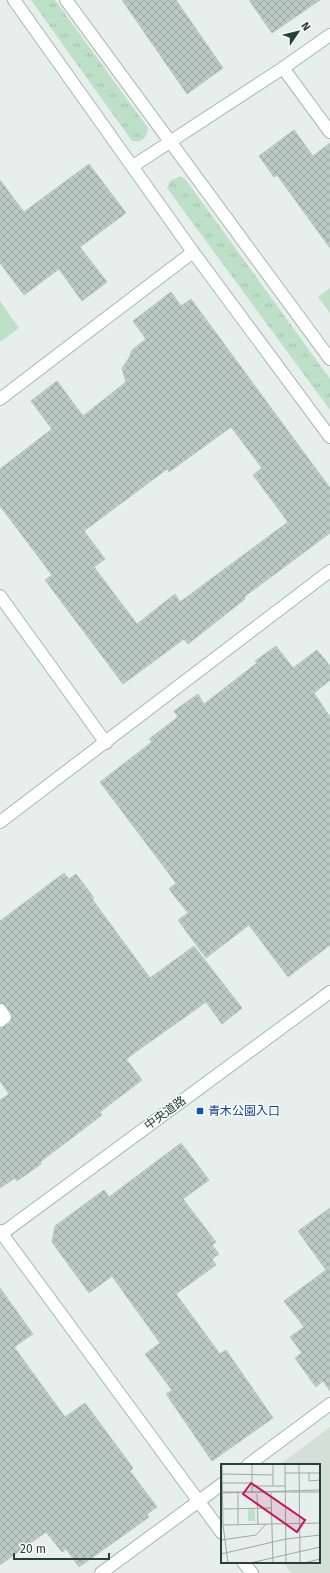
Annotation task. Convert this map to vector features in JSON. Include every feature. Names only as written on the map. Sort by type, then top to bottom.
[{"type":"street","points":[[14,0],[193,252],[330,437]]},
{"type":"street","points":[[66,0],[330,359]]},
{"type":"street","points":[[133,166],[283,68],[330,35]]},
{"type":"street","points":[[283,68],[330,132]]},
{"type":"street","points":[[0,399],[193,252]]},
{"type":"street","points":[[0,822],[106,743],[330,571]]},
{"type":"street","points":[[0,596],[106,743]]},
{"type":"street","name":"中央道路","points":[[1,1233],[330,992]]},
{"type":"street","points":[[0,1010],[5,1017],[0,1021]]},
{"type":"street","points":[[1,1233],[221,1532]]},
{"type":"street","points":[[249,1464],[330,1404]]},
{"type":"street","points":[[101,1573],[221,1485]]},
{"type":"street","points":[[245,1563],[252,1573]]},
{"type":"shaded area","points":[[330,1427],[330,1573],[291,1573],[284,1563],[320,1563],[320,1464],[280,1464]]},
{"type":"green space","points":[[31,0],[55,0],[148,128],[143,139],[139,141],[132,141]]},
{"type":"green space","points":[[181,176],[186,180],[330,379],[330,410],[167,188],[170,181]]},
{"type":"green space","points":[[330,288],[330,313],[318,297]]},
{"type":"green space","points":[[0,301],[19,328],[0,342]]},
{"type":"building","points":[[122,0],[176,0],[223,68],[187,94]]},
{"type":"building","points":[[249,0],[320,0],[272,33]]},
{"type":"building","points":[[294,130],[313,156],[330,143],[330,248],[277,175],[274,177],[259,156]]},
{"type":"building","points":[[89,164],[126,213],[80,247],[107,282],[82,301],[59,269],[24,295],[0,263],[0,180],[24,212]]},
{"type":"building","points":[[171,292],[181,306],[191,299],[330,488],[330,533],[244,597],[245,599],[188,644],[184,639],[123,684],[45,580],[52,575],[0,506],[0,469],[52,429],[31,401],[57,381],[83,416],[126,382],[122,368],[129,358],[132,350],[146,339],[133,321]],"holes":[[[231,427],[262,468],[253,475],[288,522],[180,602],[175,594],[137,624],[94,567],[105,559],[84,531],[167,469],[169,472]]]},
{"type":"building","points":[[276,646],[293,668],[317,650],[330,666],[330,680],[314,693],[330,717],[330,945],[288,977],[249,925],[206,958],[178,920],[188,913],[169,889],[176,883],[100,782],[152,742],[149,739],[178,717],[174,711],[198,694],[204,704],[257,663],[255,661]]},
{"type":"building","points":[[64,873],[69,879],[76,874],[94,898],[92,899],[150,978],[194,946],[242,1008],[222,1024],[206,1002],[126,1059],[142,1080],[100,1112],[102,1115],[40,1162],[41,1164],[17,1181],[15,1178],[0,1188],[0,1100],[9,1094],[0,1081],[0,1028],[10,1023],[12,1017],[6,1006],[0,1003],[0,921]]},
{"type":"building","points":[[181,1143],[209,1180],[183,1199],[216,1242],[212,1245],[219,1254],[212,1259],[216,1265],[176,1294],[220,1354],[226,1350],[273,1418],[212,1461],[166,1394],[172,1390],[145,1354],[160,1343],[112,1276],[89,1293],[52,1242],[55,1226],[104,1190],[109,1197]]},
{"type":"building","points":[[330,1208],[330,1391],[323,1381],[316,1387],[295,1358],[302,1353],[290,1337],[304,1327],[284,1301],[326,1270],[298,1231]]},
{"type":"building","points":[[0,1288],[33,1334],[14,1347],[65,1417],[85,1403],[133,1468],[130,1471],[157,1507],[147,1514],[149,1517],[79,1567],[66,1549],[62,1552],[46,1532],[0,1565]]},
{"type":"place","name":"青木公園入口","points":[[200,1111]]}]
